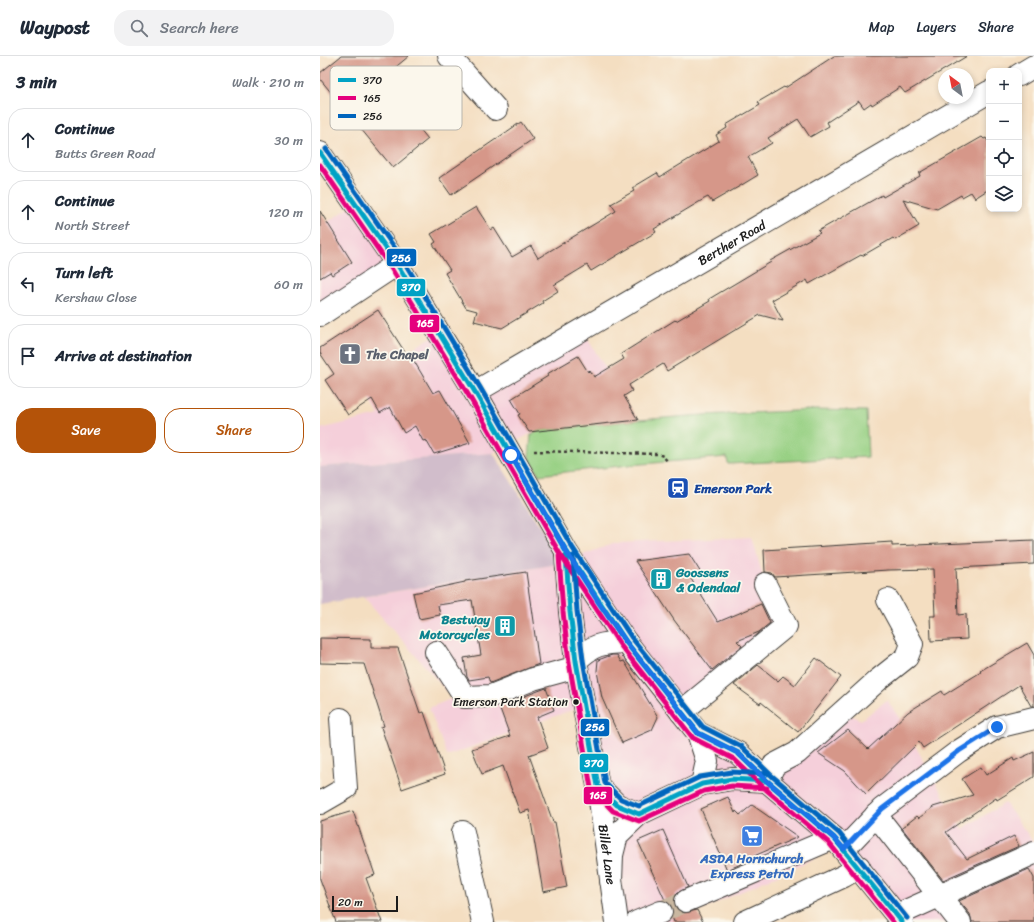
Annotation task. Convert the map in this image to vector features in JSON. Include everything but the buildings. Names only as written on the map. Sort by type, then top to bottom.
[{"type":"street","points":[[450,56],[459,66]]},
{"type":"street","points":[[1022,73],[1034,66]]},
{"type":"street","points":[[462,70],[496,109]]},
{"type":"street","name":"Berther Road","points":[[475,392],[986,94]]},
{"type":"street","points":[[320,153],[397,264],[475,392],[520,453],[566,551],[626,642],[698,733],[707,761],[702,784]]},
{"type":"street","points":[[320,315],[397,264]]},
{"type":"street","name":"Billet Lane","points":[[566,551],[570,612],[576,664],[598,786],[617,922]]},
{"type":"street","points":[[680,712],[786,626],[765,584]]},
{"type":"street","points":[[767,781],[774,765],[797,753],[878,680],[907,657],[912,644],[888,600]]},
{"type":"street","points":[[436,652],[465,697],[491,696],[576,664],[586,651],[605,643],[626,642]]},
{"type":"street","points":[[686,901],[839,843],[959,751],[997,727],[1034,718]]},
{"type":"street","points":[[320,803],[346,788],[341,719]]},
{"type":"street","points":[[698,733],[738,753],[767,781],[839,843],[900,919],[939,896],[1034,853]]},
{"type":"street","points":[[611,881],[612,855],[616,835],[639,814],[702,784],[732,779],[767,781]]},
{"type":"street","name":"Billet Lane","points":[[598,786],[617,805],[639,814]]},
{"type":"street","points":[[876,815],[960,922]]},
{"type":"street","points":[[463,832],[483,922]]},
{"type":"street","points":[[745,922],[844,876],[859,867]]},
{"type":"street","points":[[637,922],[661,912]]},
{"type":"path","points":[[520,453],[658,454],[663,456],[668,462]]},
{"type":"shaded area","points":[[355,204],[397,264],[320,315],[320,227]]},
{"type":"shaded area","points":[[582,330],[638,420],[536,431],[493,453],[320,467],[320,429],[379,415],[359,381],[439,333],[475,392]]},
{"type":"shaded area","points":[[493,453],[554,549],[558,564],[320,604],[320,467]]},
{"type":"shaded area","points":[[752,537],[765,584],[786,626],[681,712],[767,781],[844,712],[861,720],[887,700],[900,719],[962,829],[1005,803],[1034,843],[1034,922],[902,922],[841,846],[675,922],[617,922],[583,706],[447,756],[429,708],[453,698],[364,597],[558,564],[615,543]]},
{"type":"green space","points":[[816,410],[866,411],[868,457],[728,464],[727,457],[629,465],[539,475],[529,457],[531,435],[536,431],[638,420],[703,415]]},
{"type":"tunnel","points":[[661,912],[686,901]]},
{"type":"transit line","name":"256","points":[[326,149],[403,260],[481,389],[572,547],[632,638],[703,727],[742,747],[772,776],[839,833],[907,918]]},
{"type":"transit line","name":"370","points":[[320,153],[397,264],[475,392],[566,551],[626,642],[698,733],[738,753],[767,781],[834,838],[902,922]]},
{"type":"transit line","name":"165","points":[[320,165],[391,268],[469,396],[560,554],[621,646],[693,738],[734,759],[762,786],[829,843],[893,922]]},
{"type":"transit line","name":"165","points":[[559,556],[563,612],[569,662],[591,788],[613,811],[639,821],[704,791],[732,786],[767,788]]},
{"type":"transit line","name":"370","points":[[566,556],[570,612],[576,661],[598,786],[617,805],[639,814],[702,784],[732,779],[767,781]]},
{"type":"transit line","name":"256","points":[[573,556],[577,611],[583,660],[605,783],[621,799],[639,806],[700,777],[732,772],[767,774]]},
{"type":"place","name":"The Chapel","points":[[350,354]]},
{"type":"place","name":"Emerson Park","points":[[678,488]]},
{"type":"place","name":"Goossens & Odendaal","points":[[661,579]]},
{"type":"place","name":"Bestway Motorcycles","points":[[505,626]]},
{"type":"place","name":"Emerson Park Station","points":[[576,702]]},
{"type":"place","name":"ASDA Hornchurch Express Petrol","points":[[752,836]]},
{"type":"route","points":[[511,455],[584,581],[626,642],[698,733],[738,753],[767,781],[834,838],[844,849],[882,809],[959,751],[997,727]]}]
